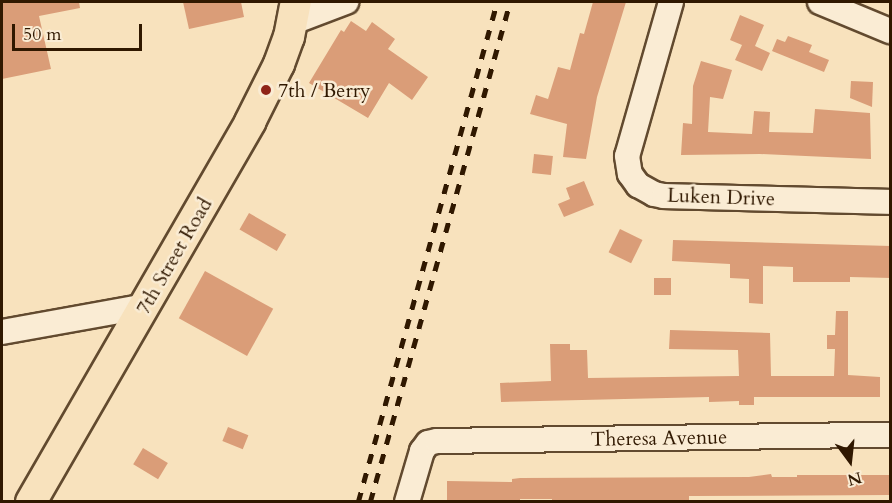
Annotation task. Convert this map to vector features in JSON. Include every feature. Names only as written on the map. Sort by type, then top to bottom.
[{"type":"main road","name":"7th Street Road","points":[[31,501],[146,306],[255,111],[279,64],[295,12]]},
{"type":"street","points":[[295,12],[346,2]]},
{"type":"street","name":"Luken Drive","points":[[671,2],[627,156],[630,174],[638,185],[654,194],[664,196],[891,202]]},
{"type":"street","points":[[820,2],[891,31]]},
{"type":"street","points":[[2,332],[146,306]]},
{"type":"street","name":"Theresa Avenue","points":[[407,501],[418,461],[428,443],[891,435]]},
{"type":"building","points":[[2,2],[79,2],[80,8],[39,16],[51,69],[2,79]]},
{"type":"building","points":[[183,2],[241,2],[244,17],[189,29]]},
{"type":"building","points":[[593,2],[626,2],[597,97],[586,159],[563,157],[567,124],[530,114],[536,95],[548,99],[558,67],[570,70],[580,33],[584,34]]},
{"type":"building","points":[[740,15],[764,25],[755,46],[770,53],[762,71],[735,60],[742,45],[730,40]]},
{"type":"building","points":[[351,21],[366,31],[372,22],[395,39],[388,49],[428,77],[412,100],[389,83],[368,118],[309,83],[341,30],[344,32]]},
{"type":"building","points":[[788,36],[812,45],[809,52],[829,60],[824,72],[772,51],[777,39],[785,42]]},
{"type":"building","points":[[701,61],[732,70],[723,99],[710,97],[708,132],[752,134],[754,111],[770,112],[769,132],[813,133],[815,109],[870,113],[871,159],[760,154],[681,155],[683,123],[692,124],[693,86]]},
{"type":"building","points":[[851,81],[873,82],[872,107],[850,98]]},
{"type":"building","points":[[534,154],[553,156],[551,175],[532,173]]},
{"type":"building","points":[[584,181],[594,205],[564,217],[558,204],[570,199],[566,188]]},
{"type":"building","points":[[249,213],[286,234],[277,251],[240,229]]},
{"type":"building","points":[[620,229],[642,240],[631,263],[609,252]]},
{"type":"building","points":[[673,240],[891,246],[891,278],[850,277],[850,282],[793,282],[793,267],[763,266],[763,304],[749,303],[749,279],[730,278],[730,264],[672,261]]},
{"type":"building","points":[[205,271],[273,309],[247,356],[179,318]]},
{"type":"building","points":[[654,278],[671,278],[671,295],[654,295]]},
{"type":"building","points":[[836,311],[848,311],[848,375],[880,377],[880,397],[754,397],[754,405],[739,405],[739,401],[709,402],[709,397],[501,402],[500,383],[551,381],[550,344],[570,344],[570,350],[587,350],[588,378],[739,376],[738,350],[669,349],[670,330],[770,333],[771,376],[834,376],[835,349],[827,349],[827,335],[835,335]]},
{"type":"building","points":[[228,427],[248,435],[243,449],[222,441]]},
{"type":"building","points":[[143,448],[168,463],[158,479],[133,464]]},
{"type":"building","points":[[771,474],[772,477],[890,475],[890,495],[689,496],[689,501],[520,499],[520,501],[447,501],[447,481],[512,482],[512,479],[520,478],[749,477]]},
{"type":"railway","points":[[358,502],[497,2]]},
{"type":"railway","points":[[370,502],[510,2]]},
{"type":"place","name":"7th / Berry","points":[[266,90]]}]
